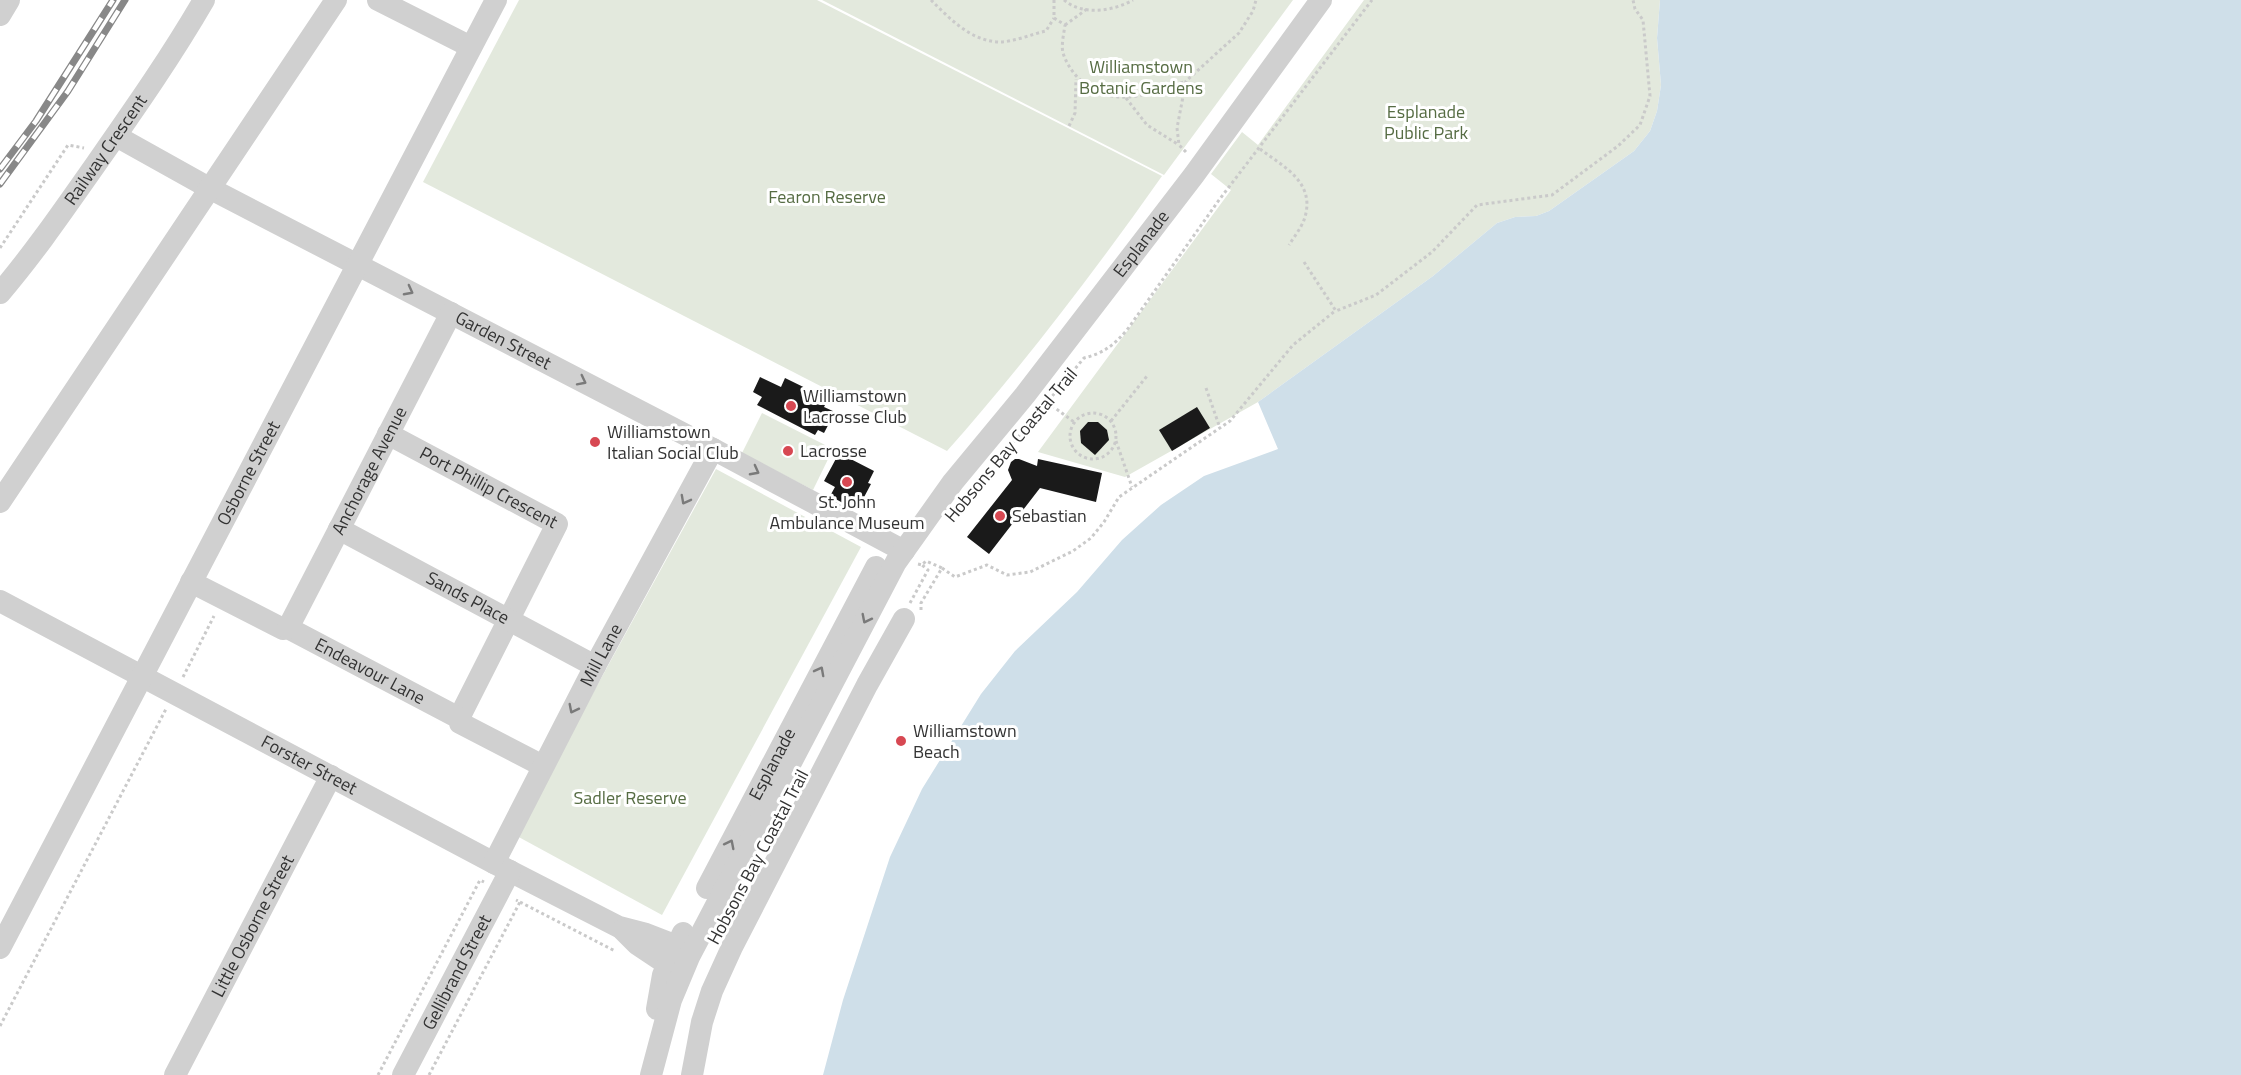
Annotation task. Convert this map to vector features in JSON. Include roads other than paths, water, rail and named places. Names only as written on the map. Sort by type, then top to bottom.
[{"type":"street","points":[[0,15],[9,0]]},
{"type":"street","name":"Railway Crescent","points":[[0,293],[30,258],[116,136],[204,0]]},
{"type":"street","points":[[0,502],[336,0]]},
{"type":"street","points":[[378,0],[471,47]]},
{"type":"street","name":"Osborne Street","points":[[0,948],[496,0]]},
{"type":"street","name":"Esplanade","points":[[651,1075],[659,990],[867,582],[903,553],[953,482],[1025,395],[1199,167],[1321,0]]},
{"type":"street","name":"Garden Street","points":[[116,136],[211,189],[713,448],[903,553]]},
{"type":"street","name":"Anchorage Avenue","points":[[288,628],[451,313]]},
{"type":"street","name":"Port Phillip Crescent","points":[[388,434],[557,524],[459,718]]},
{"type":"street","name":"Mill Lane","points":[[502,867],[543,766],[713,448]]},
{"type":"street","name":"Sands Place","points":[[339,529],[595,666]]},
{"type":"street","name":"Endeavour Lane","points":[[191,582],[283,629],[288,628],[459,718],[460,723],[543,766]]},
{"type":"street","name":"Forster Street","points":[[0,602],[619,927],[646,933],[677,954]]},
{"type":"street","name":"Hobsons Bay Coastal Trail","points":[[692,1075],[702,1022],[712,991],[732,947],[867,685],[913,616]]},
{"type":"street","name":"Little Osborne Street","points":[[175,1075],[331,776]]},
{"type":"street","name":"Gellibrand Street","points":[[403,1075],[502,867]]},
{"type":"railway","points":[[0,169],[36,121],[113,0]]},
{"type":"railway","points":[[0,184],[68,91],[125,0]]},
{"type":"place","name":"Williamstown Lacrosse Club","points":[[791,406]]},
{"type":"place","name":"Williamstown Italian Social Club","points":[[595,442]]},
{"type":"place","name":"Lacrosse","points":[[788,451]]},
{"type":"place","name":"St. John Ambulance Museum","points":[[847,482]]},
{"type":"place","name":"Sebastian","points":[[1000,516]]},
{"type":"place","name":"Williamstown Beach","points":[[901,741]]},
{"type":"park label","name":"Williamstown Botanic Gardens","points":[[1141,77]]},
{"type":"park label","name":"Esplanade Public Park","points":[[1426,122]]},
{"type":"park label","name":"Fearon Reserve","points":[[827,197]]},
{"type":"park label","name":"Sadler Reserve","points":[[630,798]]}]
